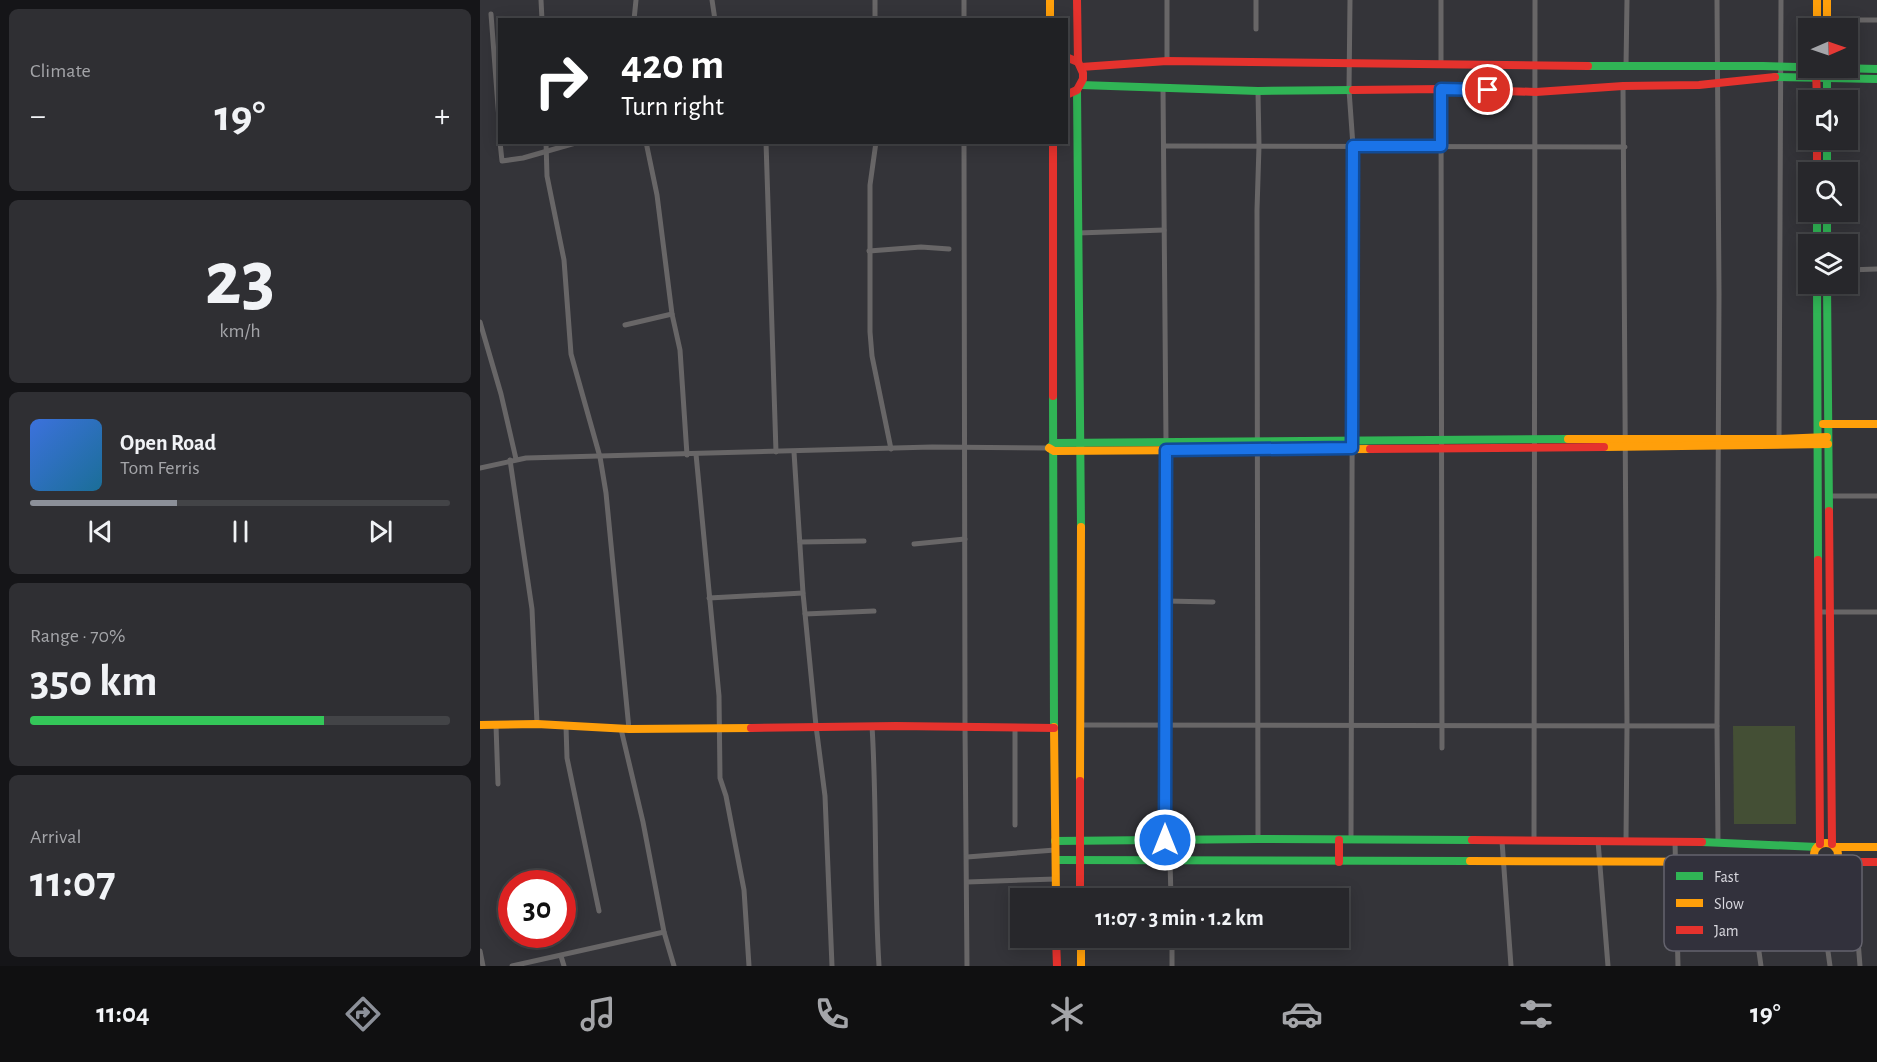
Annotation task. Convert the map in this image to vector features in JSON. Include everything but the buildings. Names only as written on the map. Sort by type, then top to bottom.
[{"type":"street","points":[[541,0],[542,18]]},
{"type":"street","points":[[634,18],[636,0]]},
{"type":"street","points":[[712,0],[715,18]]},
{"type":"street","points":[[875,0],[875,18]]},
{"type":"street","points":[[964,0],[964,18]]},
{"type":"street","points":[[1050,0],[1050,18]]},
{"type":"street","points":[[1077,0],[1079,65],[1083,79],[1079,88],[1078,233],[1081,447],[1080,888]]},
{"type":"street","points":[[1167,0],[1167,61]]},
{"type":"street","points":[[1256,0],[1256,29]]},
{"type":"street","points":[[1350,0],[1349,90],[1353,146],[1352,840]]},
{"type":"street","points":[[1441,0],[1441,65]]},
{"type":"street","points":[[1534,841],[1535,0]]},
{"type":"street","points":[[1626,67],[1627,0]]},
{"type":"street","points":[[1717,0],[1719,83],[1718,842]]},
{"type":"street","points":[[1779,439],[1781,0]]},
{"type":"street","points":[[1817,0],[1817,18]]},
{"type":"street","points":[[1827,0],[1827,18]]},
{"type":"street","points":[[491,14],[498,107]]},
{"type":"street","points":[[1858,22],[1877,20]]},
{"type":"street","points":[[1068,58],[1079,65],[1167,61],[1626,67],[1781,66],[1798,68]]},
{"type":"street","points":[[1858,69],[1877,69]]},
{"type":"street","points":[[1068,94],[1079,88],[1163,87],[1258,91],[1441,89],[1536,92],[1719,83],[1798,74]]},
{"type":"street","points":[[1827,90],[1827,78],[1877,79]]},
{"type":"street","points":[[1623,86],[1626,842]]},
{"type":"street","points":[[1163,87],[1166,446],[1165,840]]},
{"type":"street","points":[[1441,89],[1442,748]]},
{"type":"street","points":[[1258,91],[1258,839]]},
{"type":"street","points":[[500,144],[502,161],[523,158],[572,144]]},
{"type":"street","points":[[546,144],[547,176],[564,260],[571,354],[600,457],[606,494],[625,729],[664,932],[674,966]]},
{"type":"street","points":[[646,144],[657,195],[672,314],[680,350],[687,455]]},
{"type":"street","points":[[766,144],[776,452]]},
{"type":"street","points":[[876,144],[870,185],[870,332],[872,356],[891,449]]},
{"type":"street","points":[[964,144],[967,966]]},
{"type":"street","points":[[1053,144],[1052,447],[1056,888]]},
{"type":"street","points":[[1164,146],[1625,147]]},
{"type":"street","points":[[1078,233],[1164,230]]},
{"type":"street","points":[[870,251],[921,247],[949,249]]},
{"type":"street","points":[[1858,270],[1877,269]]},
{"type":"street","points":[[1814,855],[1819,846],[1817,294]]},
{"type":"street","points":[[1827,294],[1833,846],[1839,855]]},
{"type":"street","points":[[625,325],[672,314]]},
{"type":"street","points":[[480,321],[501,394],[513,460],[532,609],[537,724]]},
{"type":"street","points":[[1818,424],[1877,424]]},
{"type":"street","points":[[1719,442],[1779,439],[1817,441]]},
{"type":"street","points":[[480,468],[513,460],[891,449],[1827,441]]},
{"type":"street","points":[[794,452],[803,593],[825,796],[832,966]]},
{"type":"street","points":[[696,454],[719,696],[720,778],[726,796],[744,890],[749,966]]},
{"type":"street","points":[[1830,496],[1877,496]]},
{"type":"street","points":[[914,544],[965,539]]},
{"type":"street","points":[[800,542],[864,541]]},
{"type":"street","points":[[709,598],[803,593]]},
{"type":"street","points":[[1166,601],[1213,602]]},
{"type":"street","points":[[805,614],[874,611]]},
{"type":"street","points":[[1819,612],[1877,612]]},
{"type":"street","points":[[480,725],[537,724],[625,729],[816,726],[1054,728]]},
{"type":"street","points":[[496,725],[498,784]]},
{"type":"street","points":[[1081,725],[1717,726]]},
{"type":"street","points":[[566,726],[567,758],[599,910]]},
{"type":"street","points":[[872,726],[879,966]]},
{"type":"street","points":[[1015,727],[1016,825]]},
{"type":"street","points":[[967,856],[1080,841],[1258,839],[1718,842],[1877,847]]},
{"type":"street","points":[[1339,862],[1340,840]]},
{"type":"street","points":[[1502,841],[1511,966]]},
{"type":"street","points":[[1598,841],[1608,966]]},
{"type":"street","points":[[1675,842],[1676,855]]},
{"type":"street","points":[[1056,860],[1664,862]]},
{"type":"street","points":[[1170,861],[1171,888]]},
{"type":"street","points":[[1862,861],[1877,862]]},
{"type":"street","points":[[967,882],[1056,879]]},
{"type":"street","points":[[512,966],[664,932]]},
{"type":"street","points":[[1056,948],[1057,966]]},
{"type":"street","points":[[1081,948],[1081,966]]},
{"type":"street","points":[[1172,948],[1172,966]]},
{"type":"street","points":[[480,951],[483,966]]},
{"type":"street","points":[[1678,951],[1678,966]]},
{"type":"street","points":[[1759,951],[1761,966]]},
{"type":"street","points":[[1828,951],[1830,966]]},
{"type":"street","points":[[1859,951],[1860,966]]},
{"type":"street","points":[[561,956],[564,966]]},
{"type":"green space","points":[[1733,726],[1795,726],[1796,824],[1734,824]]},
{"type":"traffic: fast","points":[[1588,66],[1763,66],[1877,69]]},
{"type":"traffic: fast","points":[[1775,77],[1877,79]]},
{"type":"traffic: fast","points":[[1827,78],[1827,90]]},
{"type":"traffic: fast","points":[[1081,85],[1258,91],[1353,90]]},
{"type":"traffic: fast","points":[[1077,90],[1081,527]]},
{"type":"traffic: fast","points":[[1827,150],[1827,162]]},
{"type":"traffic: fast","points":[[1817,222],[1817,234]]},
{"type":"traffic: fast","points":[[1827,222],[1827,234]]},
{"type":"traffic: fast","points":[[1817,294],[1818,560]]},
{"type":"traffic: fast","points":[[1827,294],[1829,511]]},
{"type":"traffic: fast","points":[[1053,396],[1054,727]]},
{"type":"traffic: fast","points":[[1049,448],[1054,443],[1568,439]]},
{"type":"traffic: fast","points":[[1055,841],[1472,840]]},
{"type":"traffic: fast","points":[[1702,842],[1817,847]]},
{"type":"traffic: fast","points":[[1056,860],[1470,861]]},
{"type":"traffic: slow","points":[[1050,0],[1050,18]]},
{"type":"traffic: slow","points":[[1817,0],[1817,18]]},
{"type":"traffic: slow","points":[[1827,0],[1827,18]]},
{"type":"traffic: slow","points":[[1823,424],[1877,424]]},
{"type":"traffic: slow","points":[[1568,439],[1827,437]]},
{"type":"traffic: slow","points":[[1604,447],[1828,444]]},
{"type":"traffic: slow","points":[[1049,448],[1054,451],[1370,449]]},
{"type":"traffic: slow","points":[[1080,781],[1081,527]]},
{"type":"traffic: slow","points":[[480,725],[537,724],[629,729],[751,728]]},
{"type":"traffic: slow","points":[[1054,727],[1056,888]]},
{"type":"traffic: slow","points":[[1814,855],[1815,850],[1821,844],[1826,843],[1831,844],[1837,850],[1838,855]]},
{"type":"traffic: slow","points":[[1835,847],[1877,847]]},
{"type":"traffic: slow","points":[[1470,861],[1664,862]]},
{"type":"traffic: slow","points":[[1081,948],[1081,966]]},
{"type":"traffic: jam","points":[[1068,94],[1077,90],[1083,79],[1078,62],[1077,0]]},
{"type":"traffic: jam","points":[[1068,58],[1078,62]]},
{"type":"traffic: jam","points":[[1081,67],[1167,61],[1588,66]]},
{"type":"traffic: jam","points":[[1353,90],[1441,89],[1536,92],[1623,86],[1699,85],[1775,77]]},
{"type":"traffic: jam","points":[[1816,78],[1817,90]]},
{"type":"traffic: jam","points":[[1053,144],[1053,396]]},
{"type":"traffic: jam","points":[[1817,150],[1817,162]]},
{"type":"traffic: jam","points":[[1370,449],[1604,447]]},
{"type":"traffic: jam","points":[[1829,511],[1832,844]]},
{"type":"traffic: jam","points":[[1818,560],[1820,844]]},
{"type":"traffic: jam","points":[[751,728],[896,726],[1054,728]]},
{"type":"traffic: jam","points":[[1080,781],[1080,888]]},
{"type":"traffic: jam","points":[[1339,840],[1339,862]]},
{"type":"traffic: jam","points":[[1472,840],[1702,842]]},
{"type":"traffic: jam","points":[[1862,862],[1877,862]]},
{"type":"traffic: jam","points":[[1056,948],[1057,966]]},
{"type":"route","points":[[1165,840],[1166,450],[1352,448],[1353,146],[1441,146],[1441,89],[1488,90]]}]
